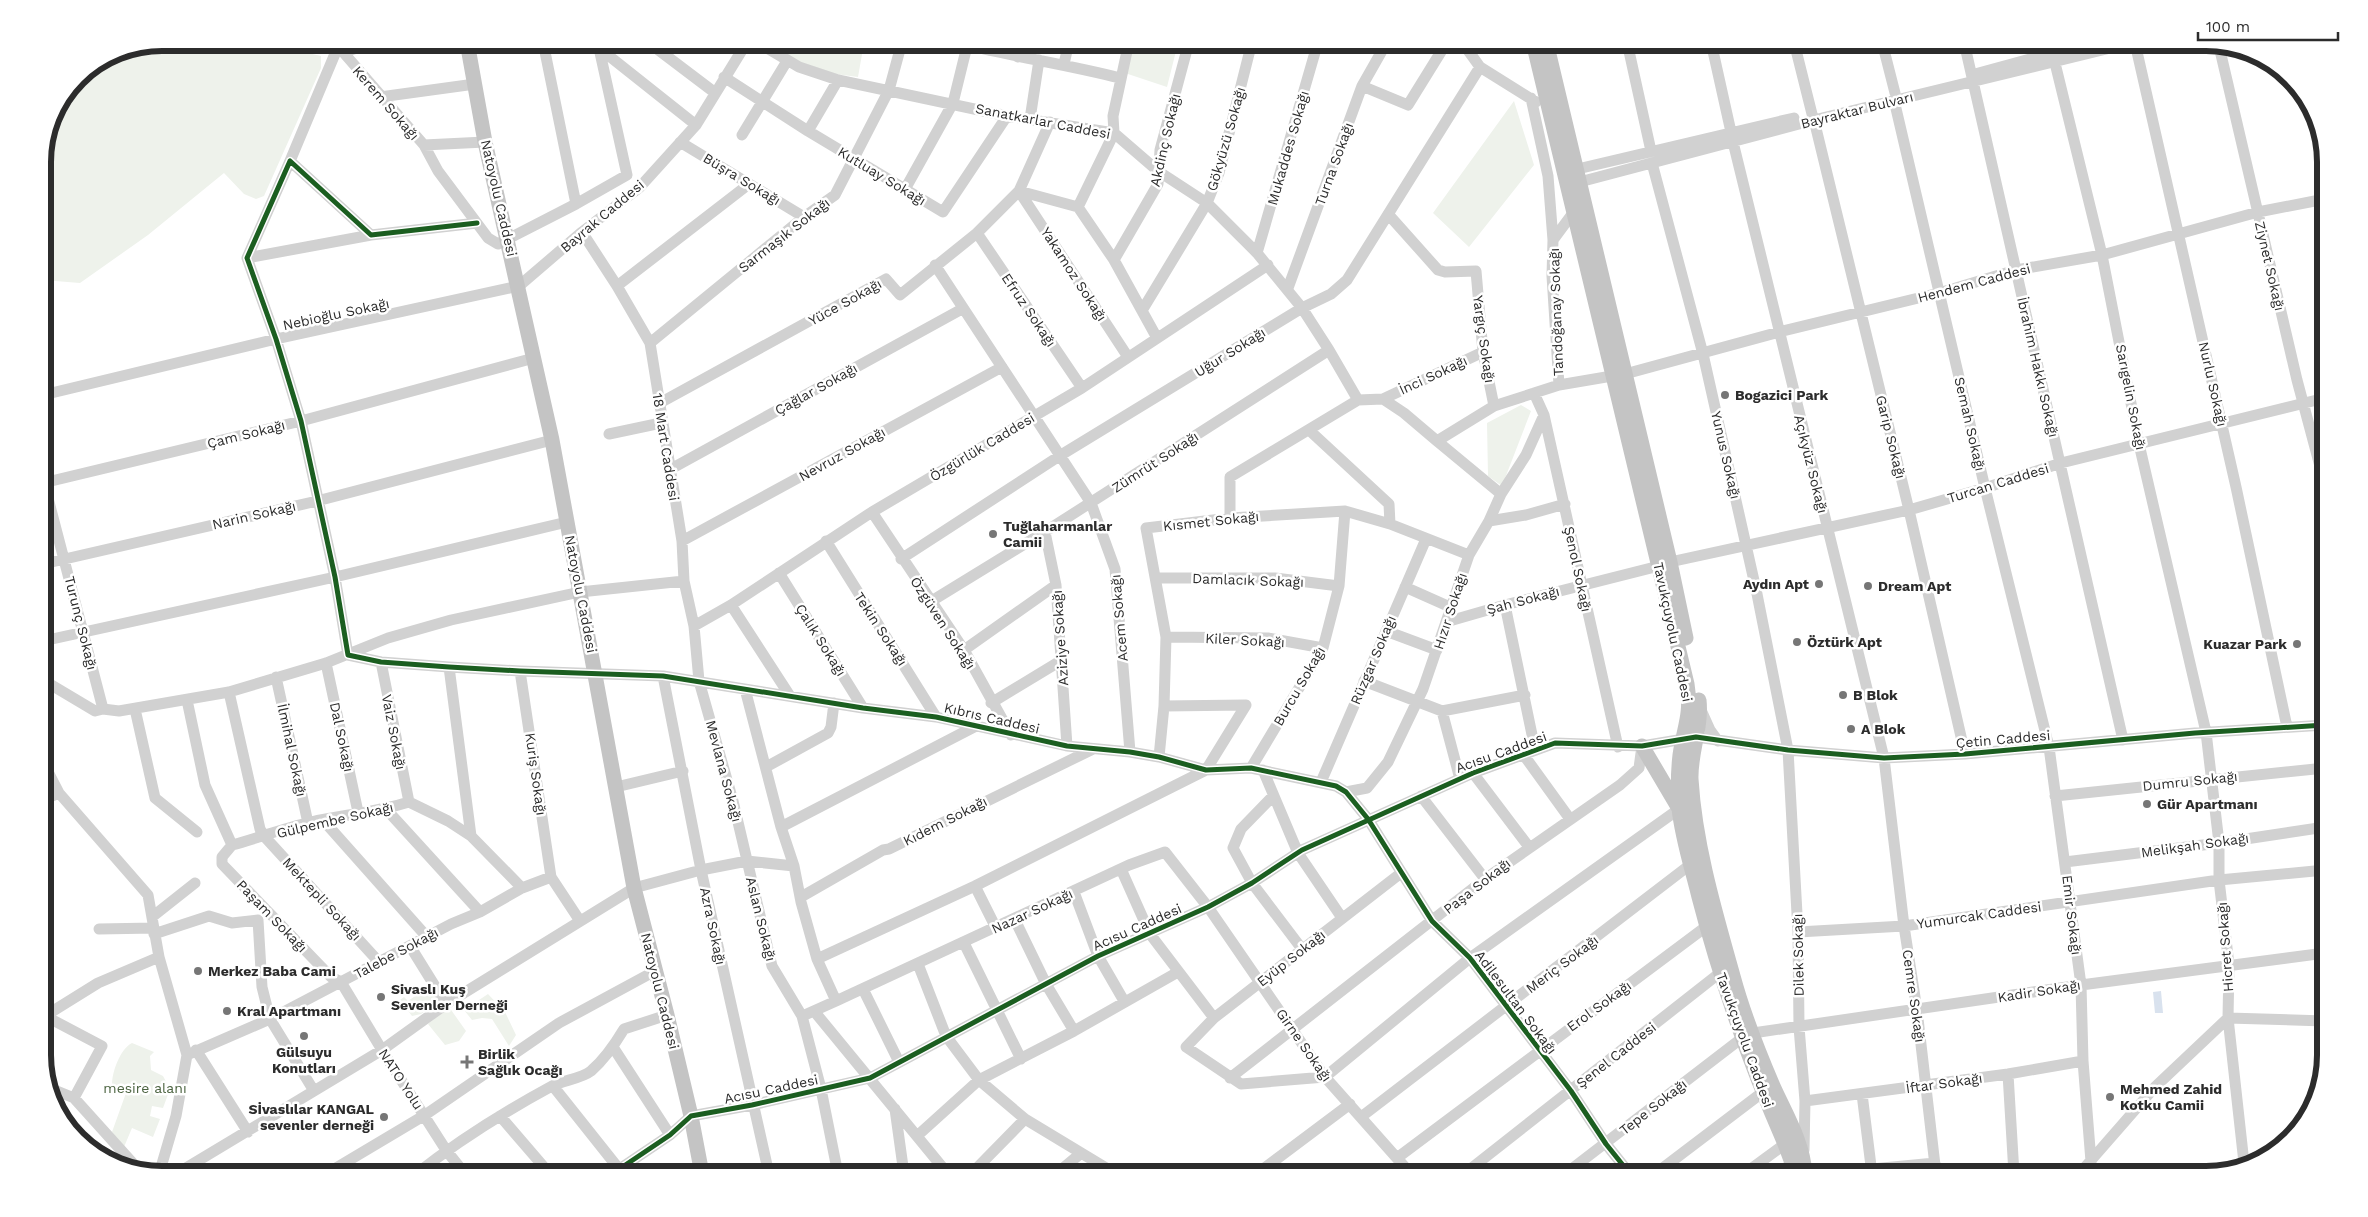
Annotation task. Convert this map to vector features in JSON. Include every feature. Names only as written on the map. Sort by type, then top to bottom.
[{"type":"main road","name":"Natoyolu Caddesi","points":[[469,51],[485,142],[519,286],[552,440],[634,888],[667,1015],[691,1116],[700,1166]]},
{"type":"main road","name":"Tavukçuyolu Caddesi","points":[[1535,51],[1550,111],[1572,177],[1573,213],[1619,375]]},
{"type":"main road","name":"Tavukçuyolu Caddesi","points":[[1548,51],[1572,177],[1665,564],[1689,701],[1690,737],[1678,776],[1679,809],[1691,864],[1706,926],[1721,972],[1747,1036],[1762,1092],[1785,1144],[1791,1166]]},
{"type":"main road","points":[[1665,564],[1700,707],[1690,737],[1693,809],[1702,857],[1747,1036],[1805,1166]]},
{"type":"main road","points":[[1642,746],[1679,809]]},
{"type":"street","name":"Kerem Sokağı","points":[[340,51],[424,145],[438,172],[488,238],[498,244],[508,239]]},
{"type":"street","points":[[340,51],[247,258],[276,338],[301,421],[335,577],[348,655]]},
{"type":"street","points":[[545,51],[576,204]]},
{"type":"street","points":[[508,239],[576,204],[626,175],[596,51]]},
{"type":"street","points":[[603,51],[696,125]]},
{"type":"street","points":[[660,51],[714,92]]},
{"type":"street","name":"Bayrak Caddesi","points":[[519,286],[582,232],[639,188],[696,125],[739,51]]},
{"type":"street","name":"Sanatkarlar Caddesi","points":[[771,51],[787,61],[838,80],[954,103],[1007,116],[1114,133],[1158,171],[1207,203],[1258,253],[1288,288],[1329,350]]},
{"type":"street","name":"Sarmaşık Sokağı","points":[[650,343],[804,217],[835,195],[889,90],[900,51]]},
{"type":"street","points":[[904,191],[954,103],[966,51]]},
{"type":"street","points":[[995,51],[1018,57],[1064,64],[1120,78]]},
{"type":"street","points":[[1018,57],[1020,51]]},
{"type":"street","points":[[1064,64],[1066,51]]},
{"type":"street","points":[[1078,207],[1114,133],[1113,116],[1127,51]]},
{"type":"street","name":"Akdinç Sokağı","points":[[1114,260],[1158,184],[1160,150],[1187,51]]},
{"type":"street","name":"Gökyüzü Sokağı","points":[[1143,309],[1207,203],[1219,173],[1250,51]]},
{"type":"street","name":"Mukaddes Sokağı","points":[[1258,253],[1315,51]]},
{"type":"street","name":"Turna Sokağı","points":[[1288,288],[1362,86],[1382,51]]},
{"type":"street","points":[[1362,86],[1408,105],[1441,51]]},
{"type":"street","points":[[1468,51],[1480,67],[1550,111]]},
{"type":"street","name":"Yunus Sokağı","points":[[1629,51],[1651,157],[1703,354],[1747,546],[1788,750]]},
{"type":"street","name":"Açıkyüz Sokağı","points":[[1713,51],[1779,332],[1884,758]]},
{"type":"street","name":"Garip Sokağı","points":[[1796,51],[1909,510],[1965,754]]},
{"type":"street","name":"Semah Sokağı","points":[[1884,51],[1985,488],[2049,747]]},
{"type":"street","name":"İbrahim Hakkı Sokağı","points":[[1966,51],[2123,740]]},
{"type":"street","name":"Nurlu Sokağı","points":[[2137,51],[2222,425],[2287,727]]},
{"type":"street","name":"Bayraktar Bulvarı","points":[[1572,177],[1972,78],[2054,52]]},
{"type":"street","name":"Sarıgelin Sokağı","points":[[2054,52],[2102,255],[2139,444],[2206,732]]},
{"type":"street","name":"Ziynet Sokağı","points":[[2220,52],[2317,454]]},
{"type":"street","points":[[1030,119],[1039,60]]},
{"type":"street","points":[[742,136],[787,61]]},
{"type":"street","name":"Uğur Sokağı","points":[[901,559],[1061,455],[1302,308],[1331,294],[1343,285],[1480,67]]},
{"type":"street","name":"Kutluay Sokağı","points":[[724,77],[904,191],[943,212],[1007,116]]},
{"type":"street","points":[[808,131],[838,80]]},
{"type":"street","points":[[380,97],[475,84]]},
{"type":"street","name":"Tandoğanay Sokağı","points":[[1531,98],[1548,176],[1553,240],[1552,276],[1559,385]]},
{"type":"street","name":"Yüce Sokağı","points":[[658,404],[886,279],[900,295],[977,233],[1019,192],[1050,122]]},
{"type":"street","name":"Kerem Sokağı","points":[[424,145],[485,142]]},
{"type":"street","name":"Büşra Sokağı","points":[[680,142],[804,217]]},
{"type":"street","points":[[290,161],[371,235]]},
{"type":"street","points":[[617,286],[749,184]]},
{"type":"street","points":[[1019,192],[1078,207],[1114,260],[1143,309],[1157,338]]},
{"type":"street","name":"Yakamoz Sokağı","points":[[1019,192],[1128,357]]},
{"type":"street","name":"Hendem Caddesi","points":[[1437,441],[1494,406],[1559,385],[1619,375],[1703,354],[1779,332],[1939,293],[2016,270],[2102,255],[2258,212],[2317,200]]},
{"type":"street","points":[[1553,240],[1573,213]]},
{"type":"street","name":"Yargıç Sokağı","points":[[1388,214],[1438,270],[1445,272],[1476,271],[1483,352],[1494,406]]},
{"type":"street","points":[[247,258],[371,235],[477,223]]},
{"type":"street","name":"18 Mart Caddesi","points":[[582,232],[617,286],[650,343],[661,423],[682,541],[684,581],[694,626],[699,681]]},
{"type":"street","name":"Efruz Sokağı","points":[[977,233],[1082,388]]},
{"type":"street","name":"Acem Sokağı","points":[[935,265],[962,309],[1061,455],[1091,503],[1115,569],[1130,752]]},
{"type":"street","name":"Özgürlük Caddesi","points":[[694,626],[872,512],[1082,388],[1268,266]]},
{"type":"street","name":"Nebioğlu Sokağı","points":[[51,393],[276,338],[519,286]]},
{"type":"street","name":"Çağlar Sokağı","points":[[669,470],[962,309]]},
{"type":"street","points":[[1329,350],[1358,400]]},
{"type":"street","name":"Zümrüt Sokağı","points":[[930,602],[1091,503],[1329,350]]},
{"type":"street","name":"İnci Sokağı","points":[[1383,399],[1483,352]]},
{"type":"street","name":"Çam Sokağı","points":[[51,479],[301,421],[534,358]]},
{"type":"street","name":"Nevruz Sokağı","points":[[682,541],[1002,367]]},
{"type":"street","name":"Şenol Sokağı","points":[[1534,393],[1544,415],[1565,504],[1580,584],[1618,747]]},
{"type":"street","points":[[1230,518],[1230,477],[1358,400],[1383,399],[1404,413],[1501,494]]},
{"type":"street","name":"Turcan Caddesi","points":[[1665,564],[1909,510],[1985,488],[2060,463],[2222,425],[2317,400]]},
{"type":"street","name":"Hızır Sokağı","points":[[1346,792],[1367,788],[1388,762],[1422,689],[1469,555],[1489,521],[1501,494],[1526,455],[1544,415]]},
{"type":"street","points":[[608,434],[661,423]]},
{"type":"street","points":[[1309,430],[1389,504],[1390,524]]},
{"type":"street","name":"Narin Sokağı","points":[[51,562],[317,501],[552,440]]},
{"type":"street","points":[[1489,521],[1526,515],[1565,504]]},
{"type":"street","name":"Turunç Sokağı","points":[[51,509],[103,709]]},
{"type":"street","name":"Kısmet Sokağı","points":[[1159,757],[1164,706],[1166,637],[1157,578],[1146,528],[1230,518],[1345,511],[1390,524],[1469,555]]},
{"type":"street","name":"Burcu Sokağı","points":[[1250,768],[1323,648],[1339,586],[1345,511]]},
{"type":"street","name":"Özgüven Sokağı","points":[[872,512],[901,559],[964,650],[1010,735]]},
{"type":"street","points":[[51,639],[335,577],[567,522]]},
{"type":"street","name":"Aziziye Sokağı","points":[[1045,532],[1056,585],[1067,746]]},
{"type":"street","name":"Rüzgar Sokağı","points":[[1321,782],[1426,539]]},
{"type":"street","name":"Tekin Sokağı","points":[[826,541],[936,717]]},
{"type":"street","name":"Şah Sokağı","points":[[1446,622],[1580,584],[1665,564]]},
{"type":"street","name":"Çalık Sokağı","points":[[779,573],[863,708]]},
{"type":"street","name":"Damlacık Sokağı","points":[[1157,578],[1275,578],[1339,586]]},
{"type":"street","points":[[51,685],[95,710],[119,711],[135,709],[229,692],[348,655],[388,638],[451,620],[580,592],[684,581]]},
{"type":"street","points":[[964,650],[1056,585]]},
{"type":"street","points":[[1405,587],[1450,607]]},
{"type":"street","points":[[731,604],[790,696]]},
{"type":"street","points":[[1505,604],[1535,750]]},
{"type":"street","points":[[1386,631],[1437,650]]},
{"type":"street","name":"Kiler Sokağı","points":[[1166,637],[1268,638],[1323,648]]},
{"type":"street","name":"Kıbrıs Caddesi","points":[[348,655],[381,662],[449,667],[663,676],[863,708],[936,717],[1010,735],[1067,746],[1130,752],[1159,757],[1206,770],[1250,768],[1321,782],[1346,792],[1368,819]]},
{"type":"street","points":[[991,703],[1062,660]]},
{"type":"street","name":"Dal Sokağı","points":[[326,662],[358,812]]},
{"type":"street","name":"Vaiz Sokağı","points":[[381,662],[409,802]]},
{"type":"street","points":[[449,667],[471,836]]},
{"type":"street","name":"Kuriş Sokağı","points":[[520,671],[551,877]]},
{"type":"street","name":"Azra Sokağı","points":[[663,676],[701,870],[767,1166]]},
{"type":"street","name":"İlmihal Sokağı","points":[[276,677],[308,823]]},
{"type":"street","name":"Mevlana Sokağı","points":[[699,681],[733,800],[747,861]]},
{"type":"street","points":[[1364,681],[1442,711],[1525,695]]},
{"type":"street","points":[[746,688],[817,959],[836,1001]]},
{"type":"street","name":"Mektepli Sokağı","points":[[229,692],[256,820],[264,836],[379,962]]},
{"type":"street","points":[[187,700],[205,785],[232,845]]},
{"type":"street","points":[[766,767],[828,733],[831,727],[834,703]]},
{"type":"street","points":[[817,959],[975,886],[1206,770],[1246,704],[1164,706]]},
{"type":"street","points":[[1700,707],[1710,730],[1718,741]]},
{"type":"street","points":[[135,709],[155,798],[197,832]]},
{"type":"street","points":[[1442,711],[1460,779]]},
{"type":"street","name":"Çetin Caddesi","points":[[1690,737],[1788,750],[1884,758],[1965,754],[2206,732],[2317,725]]},
{"type":"street","points":[[781,827],[974,727]]},
{"type":"street","name":"Hicret Sokağı","points":[[2206,732],[2219,843],[2219,880],[2229,965],[2228,1018],[2244,1159]]},
{"type":"street","name":"Acısu Caddesi","points":[[691,1116],[752,1105],[870,1078],[1098,956],[1208,907],[1252,883],[1298,853],[1368,819],[1473,773],[1523,754],[1555,743],[1618,747],[1642,746],[1690,737]]},
{"type":"street","name":"Paşa Sokağı","points":[[1230,1078],[1485,879],[1620,785],[1639,768],[1642,746]]},
{"type":"street","name":"Emir Sokağı","points":[[2049,747],[2081,985],[2083,1061],[2091,1166]]},
{"type":"street","name":"Kıdem Sokağı","points":[[801,897],[883,850],[889,849],[1093,749]]},
{"type":"street","name":"Dilek Sokağı","points":[[1788,750],[1798,932],[1799,1027],[1804,1101],[1805,1166]]},
{"type":"street","points":[[1523,754],[1570,819]]},
{"type":"street","name":"Cemre Sokağı","points":[[1884,758],[1904,926],[1918,1010],[1936,1166]]},
{"type":"street","name":"Dumru Sokağı","points":[[2055,796],[2212,778],[2317,769]]},
{"type":"street","points":[[1263,770],[1272,797],[1298,853],[1342,918]]},
{"type":"street","points":[[616,787],[683,771]]},
{"type":"street","points":[[1473,773],[1529,847]]},
{"type":"street","points":[[51,778],[59,793],[148,895],[159,957],[192,1052],[248,1132]]},
{"type":"street","points":[[51,796],[59,793]]},
{"type":"street","points":[[1421,796],[1485,879]]},
{"type":"street","points":[[1272,797],[1241,830],[1233,848],[1252,883],[1302,949]]},
{"type":"street","name":"Gülpembe Sokağı","points":[[232,845],[308,823],[358,812],[386,809],[409,802],[448,821],[471,836],[522,888]]},
{"type":"street","points":[[386,809],[480,912]]},
{"type":"street","points":[[1230,1078],[1241,1084],[1326,1077],[1470,958],[1679,809]]},
{"type":"street","name":"Adilesultan Sokağı","points":[[1368,819],[1432,921],[1470,958],[1507,1005],[1624,1166]]},
{"type":"street","points":[[323,820],[427,937]]},
{"type":"street","name":"Melikşah Sokağı","points":[[2065,862],[2219,843],[2317,828]]},
{"type":"street","name":"Paşam Sokağı","points":[[232,845],[222,857],[222,864],[331,977],[342,982]]},
{"type":"street","name":"Nazar Sokağı","points":[[802,1016],[1015,920],[1121,869],[1165,852],[1208,907]]},
{"type":"street","points":[[190,1166],[382,1050],[446,1004],[634,888],[701,870],[747,861],[794,866]]},
{"type":"street","name":"Aslan Sokağı","points":[[747,861],[772,966],[802,1016],[821,1089],[836,1166]]},
{"type":"street","name":"Meriç Sokağı","points":[[1361,1117],[1691,864]]},
{"type":"street","points":[[1121,869],[1150,934],[1214,1018]]},
{"type":"street","name":"Yumurcak Caddesi","points":[[1798,932],[1904,926],[2219,880],[2317,871]]},
{"type":"street","name":"Eyüp Sokağı","points":[[1230,1078],[1186,1047],[1214,1018],[1401,873]]},
{"type":"street","points":[[551,877],[580,921]]},
{"type":"street","name":"Talebe Sokağı","points":[[192,1052],[270,1019],[427,937],[480,912],[522,888],[551,877]]},
{"type":"street","points":[[153,927],[194,883]]},
{"type":"street","points":[[975,886],[996,928]]},
{"type":"street","points":[[1074,892],[1098,956],[1124,1001]]},
{"type":"street","name":"Girne Sokağı","points":[[1208,907],[1326,1077],[1404,1166]]},
{"type":"street","points":[[99,930],[153,927],[209,916],[232,923],[258,920],[267,911]]},
{"type":"street","points":[[258,920],[262,987],[270,1019],[314,1091]]},
{"type":"street","points":[[1015,920],[1046,984],[1074,1032]]},
{"type":"street","name":"Erol Sokağı","points":[[1397,1158],[1706,926]]},
{"type":"street","points":[[964,943],[1021,1059]]},
{"type":"street","points":[[410,946],[446,1004]]},
{"type":"street","name":"Kadir Sokağı","points":[[1747,1036],[2081,985],[2317,953]]},
{"type":"street","points":[[51,1011],[98,983],[159,957]]},
{"type":"street","points":[[918,964],[946,1036],[979,1080],[1025,1119],[1102,1166]]},
{"type":"street","points":[[339,1166],[424,1115],[559,1023],[655,972]]},
{"type":"street","points":[[917,1136],[979,1080],[1074,1032],[1124,1001],[1178,972]]},
{"type":"street","name":"Şenel Caddesi","points":[[1474,1166],[1721,972]]},
{"type":"street","name":"NATO Yolu","points":[[342,982],[382,1050],[446,1150],[459,1166]]},
{"type":"street","points":[[863,989],[899,1062]]},
{"type":"street","points":[[814,1011],[941,1166]]},
{"type":"street","points":[[426,1166],[446,1150],[500,1116],[553,1086],[590,1072],[613,1047],[624,1028],[667,1015]]},
{"type":"street","points":[[2087,1166],[2155,1087],[2228,1018],[2317,1021]]},
{"type":"street","points":[[51,1019],[102,1046],[74,1098]]},
{"type":"street","name":"Tepe Sokağı","points":[[1576,1166],[1747,1036]]},
{"type":"street","points":[[613,1047],[670,1135]]},
{"type":"street","points":[[161,1166],[192,1052]]},
{"type":"street","name":"İftar Sokağı","points":[[1804,1101],[2008,1074],[2083,1061]]},
{"type":"street","points":[[2008,1074],[2014,1166]]},
{"type":"street","points":[[553,1086],[613,1166]]},
{"type":"street","points":[[58,1091],[74,1098],[131,1161]]},
{"type":"street","points":[[1665,1166],[1762,1092]]},
{"type":"street","points":[[1862,1094],[1871,1166]]},
{"type":"street","points":[[1267,1166],[1350,1104]]},
{"type":"street","points":[[895,1108],[903,1166]]},
{"type":"street","points":[[500,1116],[543,1166]]},
{"type":"street","points":[[628,1166],[670,1135],[691,1116]]},
{"type":"street","points":[[979,1166],[1025,1119]]},
{"type":"street","points":[[1755,1166],[1785,1144]]},
{"type":"street","points":[[1066,1166],[1080,1154]]},
{"type":"green space","points":[[155,51],[299,51],[321,56],[321,68],[264,196],[256,199],[244,194],[224,173],[148,235],[80,283],[51,281],[51,155],[55,134],[66,107],[84,84],[95,74],[113,63],[141,53]]},
{"type":"green space","points":[[781,51],[863,51],[858,77],[813,71]]},
{"type":"green space","points":[[1130,51],[1176,51],[1167,87],[1125,73]]},
{"type":"green space","points":[[1514,101],[1534,165],[1469,247],[1433,213]]},
{"type":"green space","points":[[1521,405],[1531,411],[1502,486],[1488,476],[1487,423]]},
{"type":"green space","points":[[431,985],[440,1000],[421,1014],[412,1016],[400,1000],[404,997],[408,1001]]},
{"type":"green space","points":[[488,994],[505,1012],[516,1035],[509,1046],[492,1019],[472,1020],[464,1010]]},
{"type":"green space","points":[[449,1007],[466,1031],[459,1041],[445,1045],[428,1024]]},
{"type":"green space","name":"mesire alanı","points":[[132,1043],[154,1052],[150,1056],[151,1070],[163,1076],[170,1089],[163,1108],[152,1106],[150,1116],[160,1119],[153,1137],[132,1128],[124,1147],[112,1132],[126,1093],[112,1085],[112,1080],[120,1055]]},
{"type":"shaded area","points":[[2161,991],[2163,1013],[2155,1013],[2153,992]]},
{"type":"cycle path","points":[[477,223],[371,235],[290,161],[247,258],[276,339],[301,421],[335,577],[348,655],[381,662],[449,667],[663,676],[863,708],[936,717],[1067,746],[1130,752],[1159,757],[1206,770],[1251,768],[1336,786],[1346,792],[1368,819],[1432,921],[1470,958],[1571,1091],[1606,1144],[1624,1166]]},
{"type":"cycle path","points":[[624,1166],[670,1135],[691,1116],[752,1105],[870,1078],[1098,956],[1208,907],[1252,883],[1302,850],[1473,773],[1555,743],[1642,746],[1696,737],[1788,750],[1884,758],[1965,754],[2195,733],[2317,725]]},
{"type":"place","name":"Bogazici Park","points":[[1725,395]]},
{"type":"place","name":"Tuğlaharmanlar Camii","points":[[993,534]]},
{"type":"place","name":"Aydın Apt","points":[[1819,584]]},
{"type":"place","name":"Dream Apt","points":[[1868,586]]},
{"type":"place","name":"Öztürk Apt","points":[[1797,642]]},
{"type":"place","name":"Kuazar Park","points":[[2297,644]]},
{"type":"place","name":"B Blok","points":[[1843,695]]},
{"type":"place","name":"A Blok","points":[[1851,729]]},
{"type":"place","name":"Gür Apartmanı","points":[[2147,804]]},
{"type":"place","name":"Merkez Baba Cami","points":[[198,971]]},
{"type":"place","name":"Sivaslı Kuş Sevenler Derneği","points":[[381,997]]},
{"type":"place","name":"Kral Apartmanı","points":[[227,1011]]},
{"type":"place","name":"Gülsuyu Konutları","points":[[304,1036]]},
{"type":"place","name":"Birlik Sağlık Ocağı","points":[[467,1062]]},
{"type":"place","name":"Mehmed Zahid Kotku Camii","points":[[2110,1097]]},
{"type":"place","name":"Sİvaslılar KANGAL sevenler derneği","points":[[384,1117]]}]
